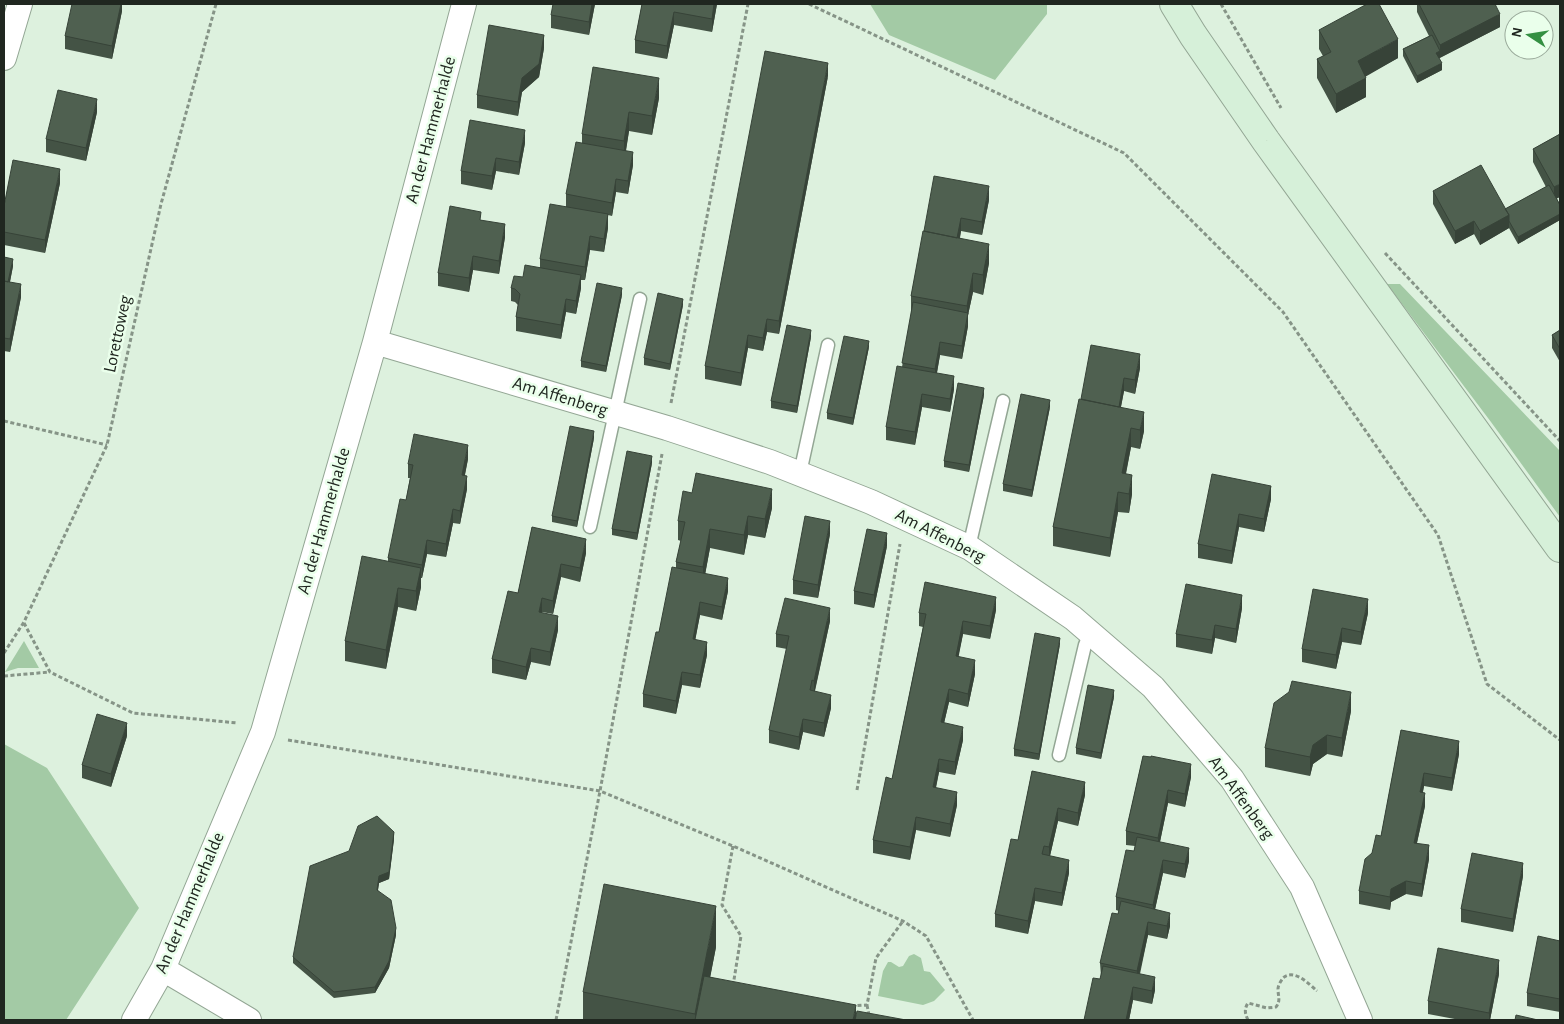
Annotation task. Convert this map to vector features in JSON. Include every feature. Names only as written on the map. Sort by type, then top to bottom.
[{"type":"main road","points":[[1174,4],[1193,35],[1266,141],[1560,548]]},
{"type":"street","points":[[4,58],[20,4]]},
{"type":"street","name":"An der Hammerhalde","points":[[134,1020],[163,969],[263,732],[375,342],[464,4]]},
{"type":"street","name":"Am Affenberg","points":[[375,342],[666,428],[770,462],[905,517],[969,547],[1072,618],[1153,687],[1232,779],[1302,887],[1360,1020]]},
{"type":"street","points":[[163,969],[249,1020]]},
{"type":"lane","points":[[590,527],[640,299]]},
{"type":"lane","points":[[800,473],[828,345]]},
{"type":"lane","points":[[969,547],[1002,401]]},
{"type":"lane","points":[[1059,755],[1085,645],[1090,633]]},
{"type":"path","name":"Lorettoweg","points":[[4,653],[24,622],[107,445],[160,204],[216,4]]},
{"type":"path","points":[[556,1020],[600,792],[666,428],[748,4]]},
{"type":"path","points":[[809,4],[1124,154],[1283,312],[1438,535],[1487,684],[1560,740]]},
{"type":"path","points":[[1220,4],[1284,113]]},
{"type":"path","points":[[1384,252],[1560,441]]},
{"type":"path","points":[[4,421],[107,445]]},
{"type":"path","points":[[857,790],[905,517]]},
{"type":"path","points":[[24,622],[50,672]]},
{"type":"path","points":[[4,676],[50,672],[133,713],[241,723]]},
{"type":"path","points":[[280,738],[600,792],[733,846],[903,921],[926,936],[972,1020]]},
{"type":"path","points":[[732,989],[741,936],[722,905],[733,846]]},
{"type":"path","points":[[870,1020],[867,1005],[876,958],[903,921]]},
{"type":"path","points":[[1248,1020],[1245,1007],[1248,1004],[1267,1008],[1276,1007],[1280,997],[1279,984],[1285,976],[1300,977],[1317,991],[1325,991]]},
{"type":"path","points":[[849,1006],[867,1005]]},
{"type":"green space","points":[[870,4],[1047,4],[1047,14],[995,80],[889,35]]},
{"type":"green space","points":[[1387,284],[1400,284],[1560,451],[1560,517],[1491,422]]},
{"type":"green space","points":[[24,641],[39,668],[18,668],[5,672]]},
{"type":"green space","points":[[4,744],[47,768],[139,908],[66,1020],[4,1020]]},
{"type":"green space","points":[[914,954],[921,958],[924,971],[930,972],[945,990],[934,1001],[923,1005],[878,996],[883,971],[888,962],[899,967],[903,966],[909,956]]},
{"type":"building","points":[[72,4],[121,4],[112,46],[65,36]]},
{"type":"building","points":[[553,4],[592,4],[589,22],[551,15]]},
{"type":"building","points":[[642,4],[714,4],[712,19],[674,12],[667,46],[635,40]]},
{"type":"building","points":[[1367,4],[1379,4],[1398,39],[1358,61],[1366,78],[1336,94],[1317,59],[1331,52],[1319,30]]},
{"type":"building","points":[[1419,4],[1495,4],[1500,14],[1440,45]]},
{"type":"building","points":[[489,25],[544,35],[539,64],[522,78],[518,102],[477,95]]},
{"type":"building","points":[[1432,35],[1440,51],[1436,53],[1442,63],[1417,76],[1403,49]]},
{"type":"building","points":[[765,51],[828,63],[779,321],[767,319],[763,338],[748,335],[741,373],[705,366]]},
{"type":"building","points":[[593,67],[659,78],[652,116],[629,112],[624,141],[582,134]]},
{"type":"building","points":[[58,90],[97,99],[86,148],[46,139]]},
{"type":"building","points":[[470,120],[525,130],[519,162],[496,158],[492,176],[461,171]]},
{"type":"building","points":[[1560,134],[1560,184],[1554,187],[1533,149]]},
{"type":"building","points":[[576,142],[633,152],[628,181],[616,179],[612,203],[566,194]]},
{"type":"building","points":[[13,160],[60,169],[45,240],[4,232],[4,206]]},
{"type":"building","points":[[1481,165],[1509,215],[1480,231],[1474,221],[1455,231],[1433,191]]},
{"type":"building","points":[[934,176],[989,186],[982,222],[961,218],[957,238],[924,231]]},
{"type":"building","points":[[1549,185],[1560,205],[1560,214],[1518,237],[1505,209]]},
{"type":"building","points":[[550,204],[608,214],[604,239],[590,236],[585,267],[540,259]]},
{"type":"building","points":[[450,206],[481,212],[480,220],[505,224],[499,261],[473,256],[469,278],[438,273]]},
{"type":"building","points":[[923,231],[989,244],[983,275],[973,273],[967,306],[911,296]]},
{"type":"building","points":[[4,257],[13,259],[8,282],[4,281]]},
{"type":"building","points":[[525,265],[581,275],[576,301],[566,299],[561,325],[516,317],[520,294],[511,288],[514,276],[523,277]]},
{"type":"building","points":[[4,281],[21,284],[10,339],[4,338]]},
{"type":"building","points":[[597,283],[622,288],[606,366],[581,361]]},
{"type":"building","points":[[658,293],[683,299],[670,364],[644,358]]},
{"type":"building","points":[[913,302],[968,313],[962,346],[940,342],[935,369],[902,363]]},
{"type":"building","points":[[787,325],[811,330],[797,406],[771,401]]},
{"type":"building","points":[[1560,330],[1560,349],[1552,335]]},
{"type":"building","points":[[844,336],[869,341],[853,418],[827,413]]},
{"type":"building","points":[[1091,345],[1140,354],[1135,380],[1124,378],[1119,407],[1081,399]]},
{"type":"building","points":[[897,366],[954,376],[950,399],[922,394],[915,432],[886,427]]},
{"type":"building","points":[[958,383],[984,388],[969,465],[944,461]]},
{"type":"building","points":[[1021,394],[1050,400],[1032,490],[1003,484]]},
{"type":"building","points":[[1079,399],[1144,412],[1140,430],[1131,428],[1122,473],[1132,475],[1129,494],[1118,492],[1110,538],[1053,527]]},
{"type":"building","points":[[570,426],[594,431],[577,521],[552,516]]},
{"type":"building","points":[[414,434],[468,445],[462,475],[467,476],[460,511],[453,509],[446,544],[427,540],[422,565],[388,558],[400,499],[406,500],[413,465],[408,464]]},
{"type":"building","points":[[627,451],[652,456],[637,533],[612,529]]},
{"type":"building","points":[[696,473],[772,489],[765,519],[748,516],[744,535],[710,529],[703,567],[676,562],[685,522],[678,521],[683,491],[692,493]]},
{"type":"building","points":[[1212,474],[1271,486],[1264,519],[1239,514],[1232,551],[1198,544]]},
{"type":"building","points":[[805,516],[830,521],[818,585],[793,580]]},
{"type":"building","points":[[532,527],[586,539],[580,568],[561,564],[553,601],[542,598],[539,612],[558,616],[550,652],[531,648],[526,667],[492,659],[508,591],[518,593]]},
{"type":"building","points":[[867,529],[887,533],[874,595],[854,591]]},
{"type":"building","points":[[362,556],[421,568],[416,591],[398,588],[386,650],[345,641]]},
{"type":"building","points":[[672,567],[728,578],[722,607],[700,602],[693,639],[707,642],[700,675],[682,672],[676,701],[643,694],[656,632],[659,632]]},
{"type":"building","points":[[925,582],[996,597],[990,626],[963,621],[956,656],[975,660],[968,694],[949,689],[941,722],[963,727],[955,762],[939,759],[933,787],[957,792],[950,824],[916,817],[910,847],[873,840],[886,777],[892,779],[926,614],[919,613]]},
{"type":"building","points":[[1186,584],[1242,595],[1236,629],[1215,625],[1212,640],[1176,634]]},
{"type":"building","points":[[1313,589],[1368,599],[1361,632],[1342,628],[1336,655],[1302,649]]},
{"type":"building","points":[[785,598],[830,608],[814,681],[812,680],[810,690],[831,695],[824,723],[803,719],[799,737],[769,730],[789,636],[776,634]]},
{"type":"building","points":[[1035,633],[1060,638],[1039,754],[1014,749]]},
{"type":"building","points":[[1292,681],[1351,692],[1342,738],[1327,735],[1313,745],[1310,757],[1265,748],[1274,703],[1289,692]]},
{"type":"building","points":[[1088,685],[1114,690],[1101,753],[1076,748]]},
{"type":"building","points":[[97,714],[127,723],[111,774],[82,765]]},
{"type":"building","points":[[1401,730],[1459,741],[1452,778],[1424,773],[1420,792],[1425,793],[1414,843],[1429,845],[1422,884],[1406,881],[1391,889],[1390,897],[1359,891],[1365,859],[1372,853],[1376,835],[1381,836]]},
{"type":"building","points":[[1143,756],[1191,764],[1185,794],[1168,790],[1158,838],[1126,831]]},
{"type":"building","points":[[1032,771],[1085,782],[1078,813],[1058,808],[1049,847],[1044,846],[1042,854],[1069,860],[1062,893],[1035,888],[1028,921],[995,914],[1011,839],[1018,840]]},
{"type":"building","points":[[377,816],[394,832],[389,872],[379,876],[377,890],[391,900],[396,928],[389,961],[375,987],[334,992],[293,957],[310,866],[349,851],[358,826]]},
{"type":"building","points":[[1137,837],[1189,848],[1185,864],[1163,860],[1153,905],[1116,897],[1126,850],[1134,851]]},
{"type":"building","points":[[1472,853],[1523,863],[1513,919],[1461,909]]},
{"type":"building","points":[[604,884],[716,906],[695,1014],[583,992]]},
{"type":"building","points":[[1121,901],[1170,913],[1167,926],[1148,922],[1137,971],[1100,963],[1112,913],[1118,914]]},
{"type":"building","points":[[1538,936],[1560,941],[1560,999],[1527,993]]},
{"type":"building","points":[[1438,948],[1499,960],[1489,1013],[1428,1001]]},
{"type":"building","points":[[1103,966],[1155,977],[1152,991],[1133,987],[1126,1020],[1084,1020],[1093,978],[1100,979]]},
{"type":"building","points":[[704,976],[856,1005],[853,1020],[695,1020]]},
{"type":"building","points":[[857,1011],[906,1020],[855,1020]]},
{"type":"building","points":[[1516,1015],[1538,1020],[1515,1020]]}]
